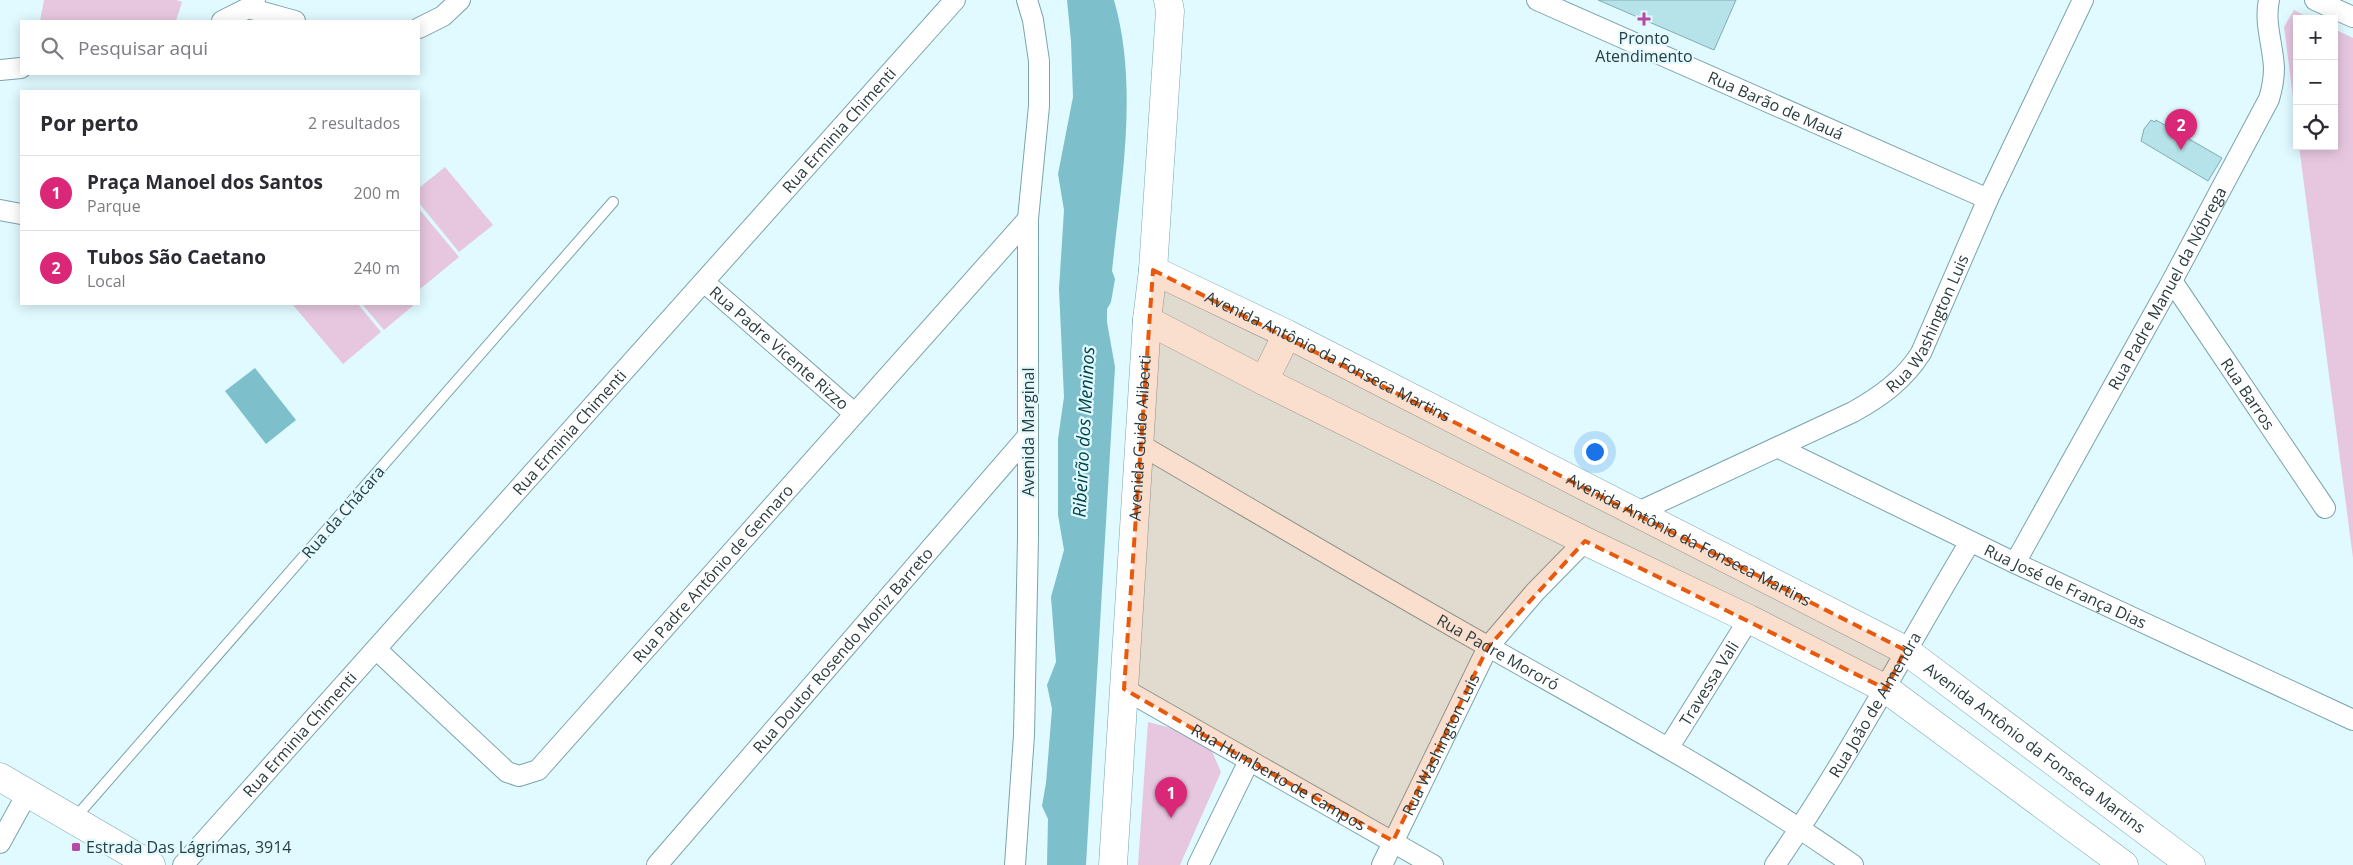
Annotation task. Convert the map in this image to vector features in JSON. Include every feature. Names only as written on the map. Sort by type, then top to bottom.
[{"type":"street","points":[[420,27],[442,16],[460,0]]},
{"type":"street","name":"Rua Erminia Chimenti","points":[[183,865],[377,650],[954,0]]},
{"type":"street","name":"Avenida Marginal","points":[[1015,865],[1024,735],[1028,436],[1028,219],[1039,106],[1039,61],[1033,20],[1027,0]]},
{"type":"street","name":"Rua Barão de Mauá","points":[[1537,0],[1988,199]]},
{"type":"street","name":"Rua Washington Luis","points":[[1636,513],[1779,448],[1881,396],[1911,369],[1921,353],[1988,199],[2083,0]]},
{"type":"street","name":"Rua Padre Manuel da Nóbrega","points":[[2014,563],[2172,280],[2269,99],[2274,68],[2267,19],[2269,0]]},
{"type":"street","points":[[2315,0],[2353,17]]},
{"type":"street","points":[[224,20],[252,4],[292,20]]},
{"type":"street","name":"Avenida Guido Aliberti","points":[[1113,865],[1147,320],[1171,4]]},
{"type":"street","points":[[0,70],[20,68]]},
{"type":"street","points":[[0,210],[20,214]]},
{"type":"street","name":"Rua Padre Antônio de Gennaro","points":[[377,650],[508,772],[519,776],[538,770],[854,412],[1028,219]]},
{"type":"street","name":"Avenida Antônio da Fonseca Martins","points":[[1152,270],[1287,334],[1906,650],[2191,865]]},
{"type":"street","name":"Rua Barros","points":[[2172,280],[2324,508]]},
{"type":"street","name":"Rua Padre Vicente Rizzo","points":[[704,282],[854,412]]},
{"type":"street","points":[[1147,320],[1264,381],[1585,541],[1749,619],[1886,689],[2124,865]]},
{"type":"street","points":[[1264,381],[1287,334]]},
{"type":"street","name":"Rua Doutor Rosendo Moniz Barreto","points":[[657,865],[1028,436]]},
{"type":"street","name":"Rua Padre Mororó","points":[[1139,444],[1488,647],[1669,747],[1801,828],[1853,865]]},
{"type":"street","name":"Rua José de França Dias","points":[[1779,448],[2014,563],[2353,720]]},
{"type":"street","name":"Rua Washington Luis","points":[[1382,865],[1488,647],[1535,592],[1585,541]]},
{"type":"street","name":"Rua João de Almendra","points":[[1775,865],[1801,828],[1886,689],[1906,650],[1970,542]]},
{"type":"street","name":"Travessa Vali","points":[[1669,747],[1749,619]]},
{"type":"street","name":"Rua Humberto de Campos","points":[[1124,689],[1433,865]]},
{"type":"street","points":[[1198,865],[1249,761]]},
{"type":"street","points":[[0,777],[72,821],[151,865]]},
{"type":"street","points":[[0,843],[27,794]]},
{"type":"lane","name":"Rua da Chácara","points":[[72,821],[613,202]]},
{"type":"highlighted area","points":[[1153,270],[1905,650],[1886,689],[1585,541],[1488,647],[1393,841],[1249,761],[1124,689]]},
{"type":"shaded area","points":[[44,0],[176,0],[182,2],[176,20],[40,20]]},
{"type":"shaded area","points":[[2294,10],[2304,15],[2293,15],[2293,97],[2284,27]]},
{"type":"shaded area","points":[[2338,31],[2353,38],[2353,558],[2300,150],[2338,150]]},
{"type":"shaded area","points":[[445,167],[493,225],[459,252],[420,204],[420,187]]},
{"type":"shaded area","points":[[420,210],[459,257],[420,289]]},
{"type":"shaded area","points":[[293,305],[359,305],[381,332],[343,364]]},
{"type":"shaded area","points":[[363,305],[414,305],[384,330]]},
{"type":"shaded area","points":[[1148,722],[1183,731],[1212,751],[1221,772],[1180,865],[1138,865]]},
{"type":"water","name":"Ribeirão dos Meninos","points":[[1067,0],[1114,0],[1126,67],[1127,101],[1123,169],[1112,271],[1115,279],[1111,302],[1107,309],[1107,322],[1115,367],[1086,865],[1047,865],[1048,819],[1042,806],[1046,783],[1052,709],[1047,685],[1056,662],[1051,597],[1064,550],[1058,515],[1058,439],[1064,397],[1059,289],[1064,210],[1058,174],[1073,97]]},
{"type":"water","points":[[255,368],[296,420],[266,444],[225,391]]},
{"type":"building","points":[[1598,0],[1736,0],[1714,50]]},
{"type":"building","points":[[2151,120],[2155,122],[2156,120],[2222,158],[2208,181],[2141,141],[2144,129]]},
{"type":"place","name":"Pronto Atendimento","points":[[1644,19]]},
{"type":"place","name":"Tubos São Caetano","points":[[2181,150]]},
{"type":"place","name":"Praça Manoel dos Santos","points":[[1171,818]]},
{"type":"place","name":"Estrada Das Lágrimas, 3914","points":[[76,847]]}]
